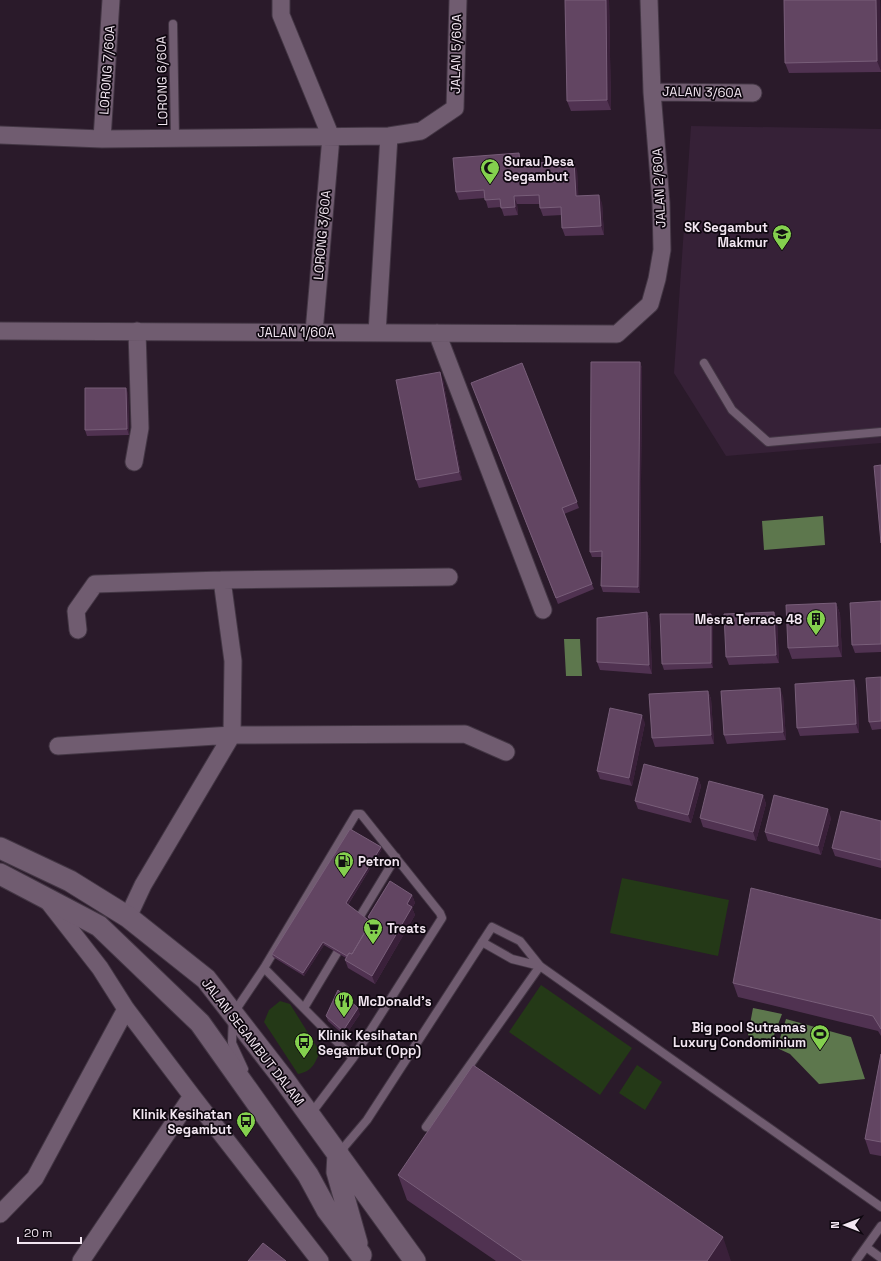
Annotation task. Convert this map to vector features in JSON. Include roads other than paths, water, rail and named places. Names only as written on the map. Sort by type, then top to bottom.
[{"type":"street","name":"LORONG 7/60A","points":[[102,139],[112,0]]},
{"type":"street","points":[[281,0],[281,15],[331,137]]},
{"type":"street","name":"JALAN 5/60A","points":[[389,136],[421,131],[455,108],[458,0]]},
{"type":"street","name":"JALAN 2/60A","points":[[591,334],[617,334],[650,304],[657,279],[662,250],[661,203],[652,92],[649,0]]},
{"type":"street","name":"JALAN 3/60A","points":[[652,92],[753,93]]},
{"type":"street","points":[[0,135],[102,139],[389,136],[377,333]]},
{"type":"street","name":"LORONG 3/60A","points":[[314,332],[331,137]]},
{"type":"street","name":"JALAN 1/60A","points":[[0,331],[591,334]]},
{"type":"street","points":[[134,462],[140,428],[137,331]]},
{"type":"street","points":[[437,333],[543,610]]},
{"type":"street","points":[[78,630],[76,612],[95,584],[222,580],[449,577]]},
{"type":"street","points":[[128,917],[143,885],[232,735],[233,661],[222,580]]},
{"type":"street","points":[[58,746],[232,735],[465,734],[506,752]]},
{"type":"street","name":"JALAN SEGAMBUT DALAM","points":[[0,848],[70,882],[128,917],[206,979],[338,1153],[415,1261]]},
{"type":"street","points":[[0,874],[99,926],[195,1018],[308,1175],[327,1210],[362,1258]]},
{"type":"street","points":[[47,900],[100,968],[126,1009],[320,1261]]},
{"type":"street","points":[[0,1214],[35,1178],[126,1009]]},
{"type":"street","points":[[81,1261],[192,1096]]},
{"type":"street","points":[[338,1153],[337,1172],[362,1258]]},
{"type":"lane","name":"LORONG 6/60A","points":[[173,24],[175,138]]},
{"type":"lane","points":[[704,363],[732,410],[768,442],[881,432]]},
{"type":"lane","points":[[269,1122],[232,1043],[233,1014],[264,968],[356,814],[361,814],[440,913],[442,918],[353,1058],[310,1116]]},
{"type":"lane","points":[[304,1008],[396,857]]},
{"type":"lane","points":[[338,1153],[367,1120],[492,927],[520,940],[540,966],[881,1207]]},
{"type":"lane","points":[[482,942],[512,959],[540,966]]},
{"type":"lane","points":[[426,1127],[540,966]]},
{"type":"lane","points":[[264,968],[353,1058]]},
{"type":"lane","points":[[856,1261],[881,1226]]},
{"type":"lane","points":[[866,1247],[881,1258]]},
{"type":"place","name":"Surau Desa Segambut","points":[[490,185]]},
{"type":"place","name":"SK Segambut Makmur","points":[[782,251]]},
{"type":"place","name":"Mesra Terrace 48","points":[[816,636]]},
{"type":"place","name":"Petron","points":[[344,878]]},
{"type":"place","name":"Treats","points":[[373,945]]},
{"type":"place","name":"McDonald's","points":[[344,1018]]},
{"type":"place","name":"Big pool Sutramas Luxury Condominium","points":[[820,1051]]},
{"type":"place","name":"Klinik Kesihatan Segambut (Opp)","points":[[304,1059]]},
{"type":"place","name":"Klinik Kesihatan Segambut","points":[[246,1138]]}]
